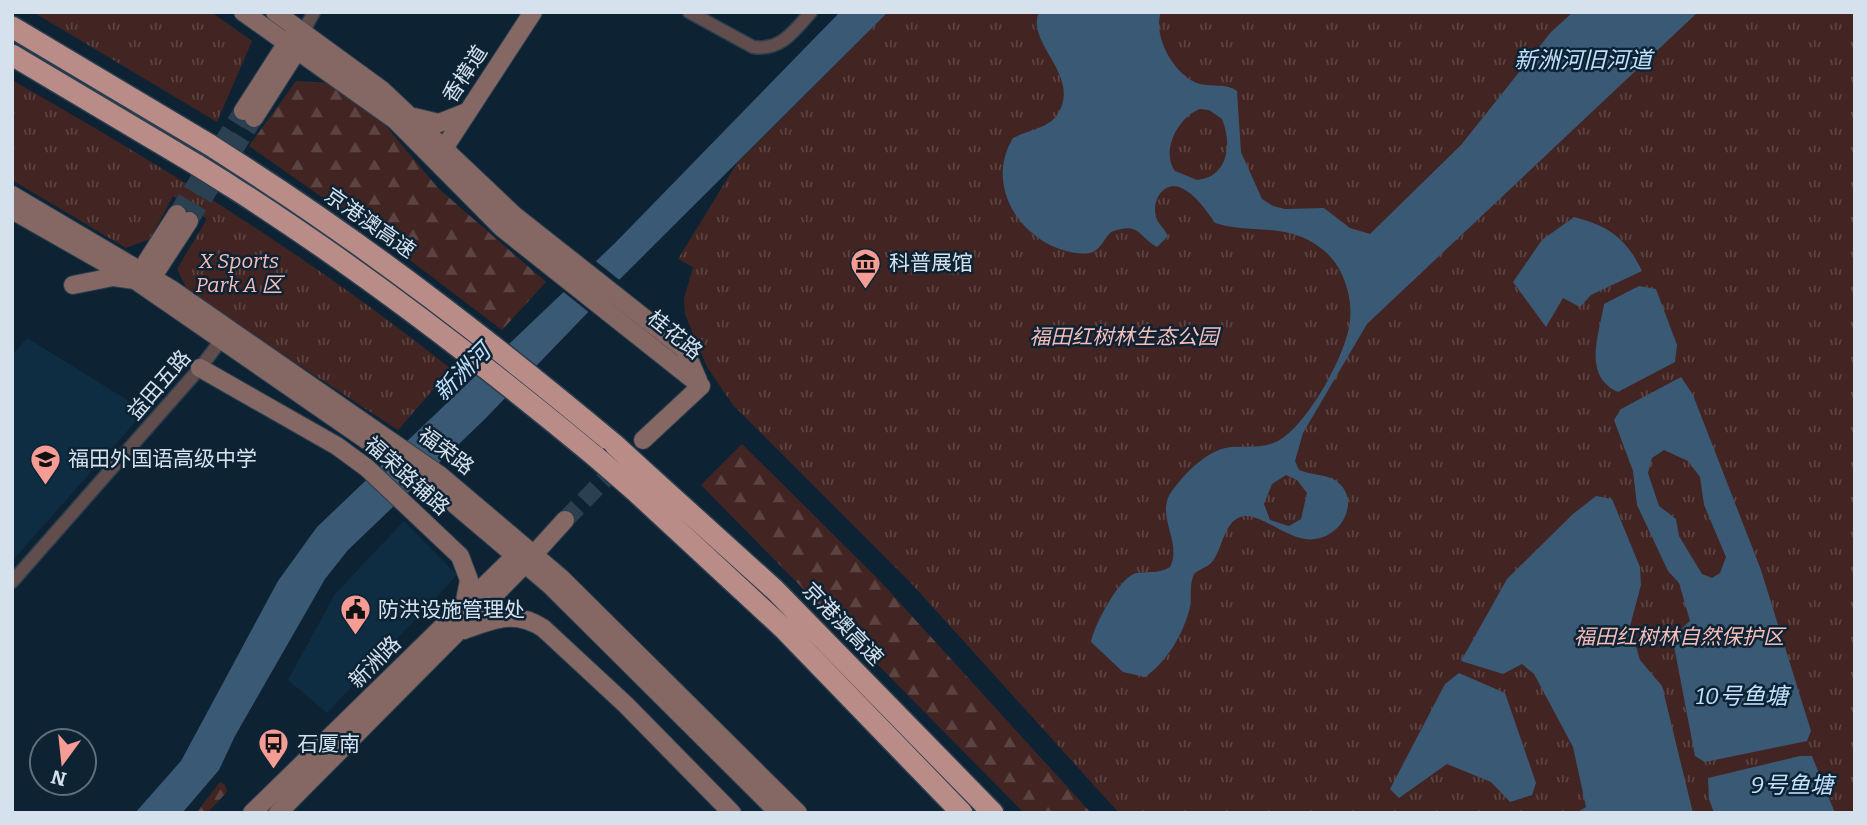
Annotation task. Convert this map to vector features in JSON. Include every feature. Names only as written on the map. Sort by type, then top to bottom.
[{"type":"highway","name":"京港澳高速","points":[[12,27],[210,145],[377,257],[469,326],[552,407]]},
{"type":"highway","points":[[12,55],[197,164],[302,232],[456,344],[615,445],[642,484],[962,813]]},
{"type":"highway","points":[[552,407],[596,457],[642,484]]},
{"type":"highway","name":"京港澳高速","points":[[642,484],[775,590],[993,813]]},
{"type":"main road","name":"桂花路","points":[[275,12],[296,41],[335,75],[488,192],[541,248],[644,328],[701,386],[643,440]]},
{"type":"main road","name":"香樟道","points":[[440,154],[533,12]]},
{"type":"main road","name":"桂花路","points":[[250,16],[382,90],[411,115],[440,154]]},
{"type":"main road","points":[[250,16],[263,29],[269,48],[270,80]]},
{"type":"main road","points":[[249,114],[296,41]]},
{"type":"main road","points":[[270,80],[302,70],[335,75]]},
{"type":"main road","points":[[411,115],[439,123],[460,117],[469,110]]},
{"type":"main road","name":"福荣路","points":[[12,195],[144,279],[385,442],[437,481],[525,557],[789,811]]},
{"type":"main road","name":"福荣路","points":[[12,210],[144,279],[222,339],[385,442]]},
{"type":"main road","points":[[73,285],[113,277],[144,279],[183,217]]},
{"type":"main road","name":"福荣路辅路","points":[[200,368],[337,446],[367,468],[465,563],[469,580],[464,606]]},
{"type":"main road","name":"新洲路","points":[[252,813],[464,606],[525,557],[565,520]]},
{"type":"main road","name":"新洲路","points":[[278,813],[455,635],[525,557]]},
{"type":"main road","points":[[455,635],[511,616],[527,619],[543,628],[626,705],[732,813]]},
{"type":"street","points":[[296,41],[314,12]]},
{"type":"street","points":[[690,12],[753,47],[764,48],[785,41],[811,12]]},
{"type":"street","name":"益田五路","points":[[12,582],[200,368],[222,339]]},
{"type":"shaded area","name":"福田外国语高级中学","points":[[27,338],[145,411],[12,561],[12,355]]},
{"type":"shaded area","name":"防洪设施管理处","points":[[404,521],[457,575],[327,713],[288,680],[335,594]]},
{"type":"green space","points":[[33,12],[211,12],[252,41],[217,122]]},
{"type":"green space","name":"福田红树林生态公园","points":[[888,12],[1855,12],[1855,813],[1119,813],[911,583],[733,405],[707,367],[685,314],[684,299],[693,267],[678,259],[737,163]]},
{"type":"green space","name":"X Sports Park A 区","points":[[12,80],[238,216],[346,290],[451,369],[398,430],[189,293],[177,269],[207,219],[173,196],[150,239],[126,248],[12,180]]},
{"type":"green space","points":[[296,81],[329,83],[386,126],[438,188],[546,282],[502,330],[390,245],[249,146]]},
{"type":"green space","points":[[742,444],[880,581],[1091,813],[1024,813],[701,485]]},
{"type":"green space","points":[[220,782],[225,785],[227,792],[207,813],[196,813]]},
{"type":"water","points":[[840,12],[888,12],[621,278],[485,419],[348,550],[325,579],[235,736],[219,770],[183,812],[135,813],[181,761],[278,581],[317,527],[615,243]]},
{"type":"water","name":"新洲河旧河道","points":[[1039,12],[1161,12],[1159,22],[1163,43],[1182,73],[1200,84],[1224,86],[1237,91],[1241,152],[1262,199],[1285,209],[1324,208],[1350,228],[1370,234],[1461,145],[1551,32],[1573,12],[1698,12],[1367,324],[1303,433],[1295,461],[1299,470],[1331,478],[1343,488],[1348,506],[1341,524],[1325,536],[1306,539],[1296,537],[1260,519],[1244,516],[1237,518],[1227,529],[1215,558],[1194,574],[1190,607],[1179,637],[1167,655],[1145,677],[1123,672],[1091,642],[1102,614],[1116,591],[1130,576],[1162,571],[1170,567],[1173,548],[1167,519],[1167,500],[1190,470],[1222,449],[1260,446],[1278,441],[1289,433],[1313,405],[1334,368],[1348,334],[1350,300],[1345,281],[1335,263],[1309,240],[1282,232],[1215,223],[1198,201],[1182,188],[1174,186],[1166,188],[1156,203],[1156,217],[1168,236],[1157,247],[1137,231],[1127,228],[1111,232],[1098,248],[1087,253],[1066,251],[1034,234],[1021,222],[1011,207],[1005,191],[1003,173],[1005,156],[1013,138],[1049,123],[1057,115],[1063,101],[1059,74],[1037,24]],"holes":[[[1200,109],[1209,110],[1222,119],[1227,148],[1222,166],[1216,173],[1197,180],[1175,171],[1170,154],[1171,144],[1179,126]],[[1286,475],[1297,480],[1307,493],[1301,519],[1289,526],[1270,520],[1264,504],[1272,484]]]},
{"type":"water","points":[[1574,217],[1607,229],[1615,235],[1630,250],[1642,271],[1591,295],[1580,307],[1563,298],[1546,327],[1513,282],[1542,240]]},
{"type":"water","points":[[1639,286],[1656,289],[1677,345],[1675,362],[1618,392],[1607,385],[1596,365],[1599,329],[1604,304]]},
{"type":"water","name":"10号鱼塘","points":[[1681,377],[1693,395],[1761,570],[1811,731],[1807,741],[1705,762],[1695,756],[1674,646],[1680,630],[1690,621],[1679,583],[1668,571],[1637,505],[1633,471],[1614,420],[1621,409]],"holes":[[[1664,450],[1688,461],[1700,477],[1704,505],[1726,557],[1720,573],[1712,578],[1702,574],[1679,536],[1676,519],[1659,506],[1648,473],[1652,458]]]},
{"type":"water","points":[[1596,496],[1612,499],[1640,567],[1641,585],[1630,626],[1640,660],[1662,686],[1693,813],[1576,813],[1586,807],[1573,747],[1534,674],[1522,664],[1503,674],[1461,661],[1507,579],[1573,514]]},
{"type":"water","points":[[1459,673],[1505,693],[1536,783],[1532,795],[1510,802],[1491,782],[1447,764],[1399,798],[1390,789],[1445,684]]},
{"type":"water","name":"9号鱼塘","points":[[1800,756],[1812,756],[1835,813],[1714,813],[1709,799],[1708,778]]},
{"type":"pier","points":[[593,259],[622,282],[591,314],[561,290]]},
{"type":"tunnel","points":[[177,214],[243,111]]},
{"type":"tunnel","points":[[189,221],[254,118]]},
{"type":"tunnel","points":[[565,520],[643,440]]},
{"type":"place","name":"科普展馆","points":[[866,290]]},
{"type":"place","name":"福田外国语高级中学","points":[[45,486]]},
{"type":"place","name":"防洪设施管理处","points":[[355,637]]},
{"type":"place","name":"石厦南","points":[[274,771]]},
{"type":"water label","name":"新洲河","points":[[462,372]]},
{"type":"park label","name":"福田红树林自然保护区","points":[[1679,637]]}]
